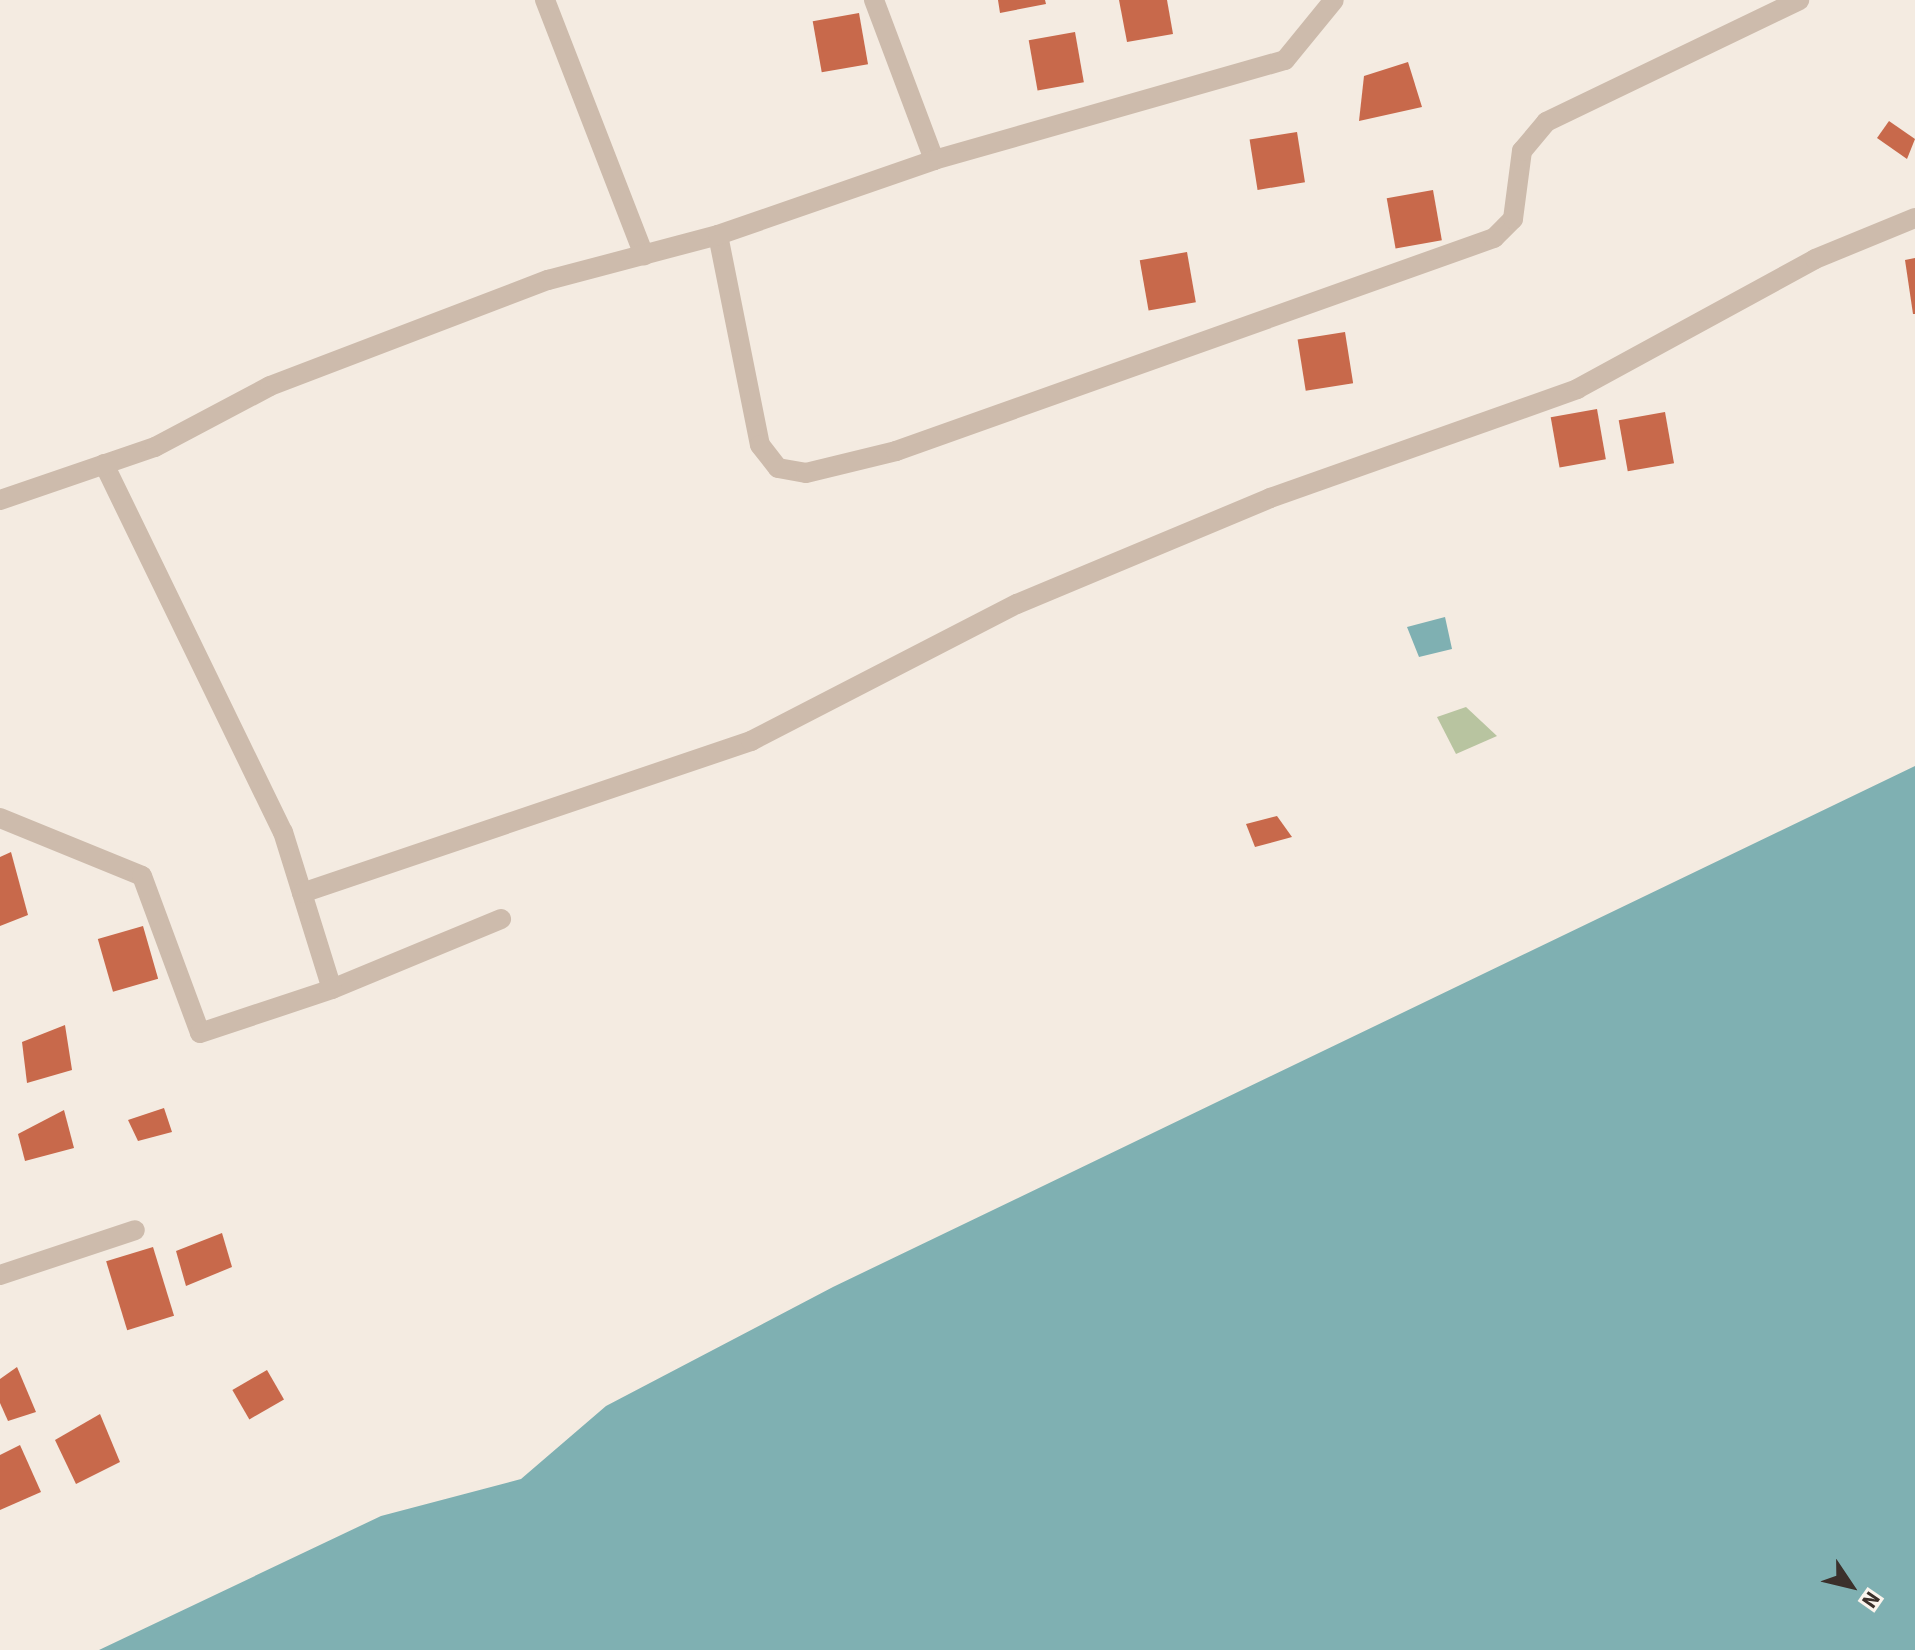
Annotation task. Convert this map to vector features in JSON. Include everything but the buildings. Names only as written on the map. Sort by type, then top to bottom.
[{"type":"street","points":[[545,0],[644,255]]},
{"type":"street","points":[[874,0],[934,160]]},
{"type":"street","points":[[0,500],[155,447],[270,386],[548,280],[718,235],[934,160],[1285,60],[1334,0]]},
{"type":"street","points":[[718,235],[760,445],[778,468],[806,473],[896,451],[1494,238],[1513,219],[1522,151],[1546,122],[1799,0]]},
{"type":"street","points":[[302,893],[751,741],[1031,598],[1270,498],[1577,389],[1815,259],[1915,218]]},
{"type":"street","points":[[104,464],[283,832],[332,989]]},
{"type":"street","points":[[0,818],[142,876],[200,1033],[332,989],[501,919]]},
{"type":"street","points":[[0,1275],[135,1230]]},
{"type":"green space","points":[[1466,707],[1497,736],[1456,754],[1437,717]]},
{"type":"water","points":[[1445,617],[1452,649],[1419,657],[1407,627]]},
{"type":"water","points":[[1915,766],[1915,1650],[99,1650],[381,1516],[521,1479],[606,1406],[833,1287]]}]
